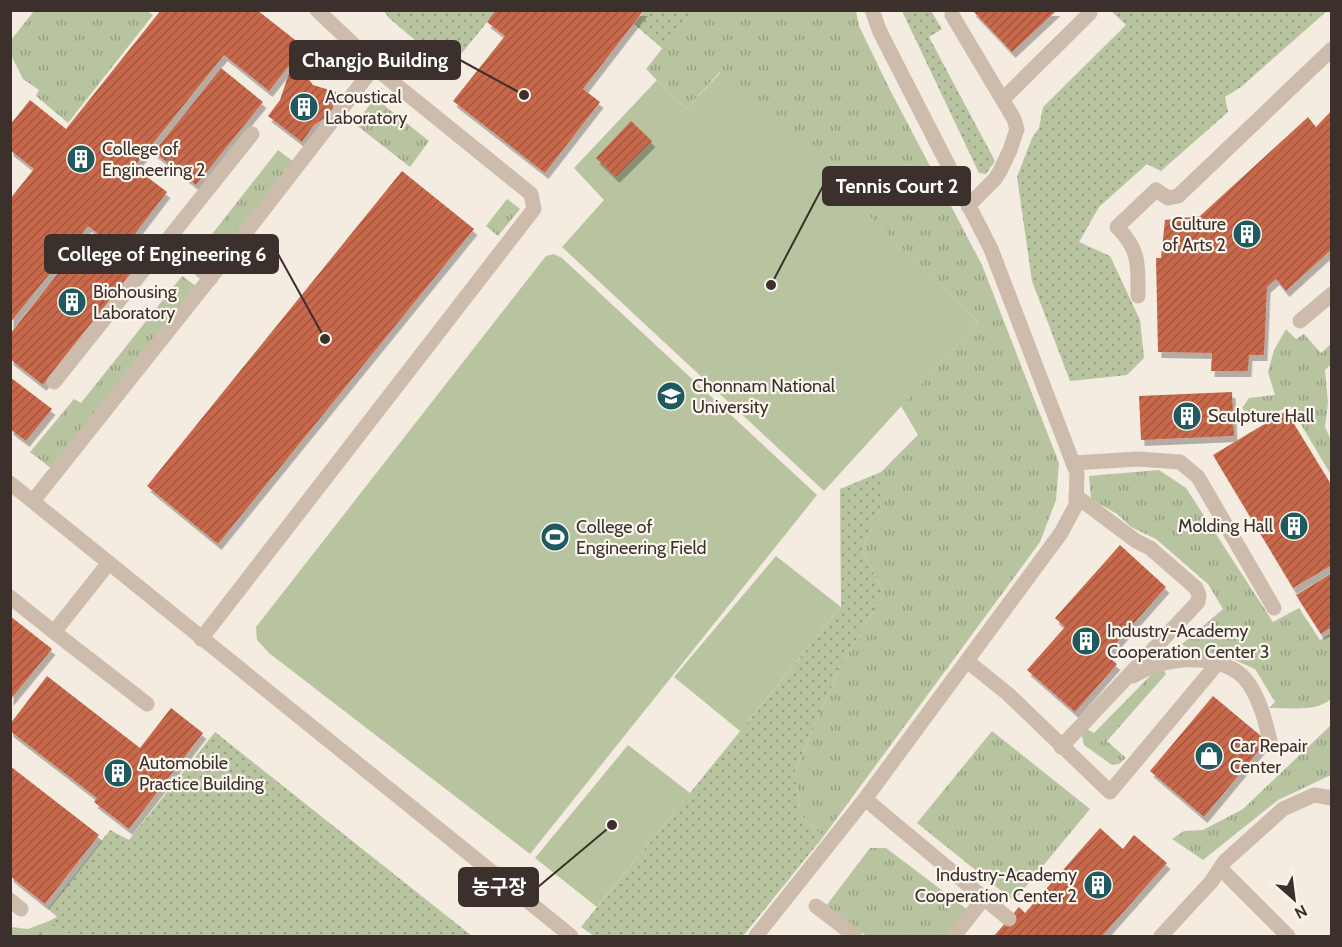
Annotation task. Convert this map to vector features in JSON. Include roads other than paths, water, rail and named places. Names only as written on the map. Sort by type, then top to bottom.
[{"type":"lane","points":[[201,639],[534,209],[531,194],[374,68],[333,16],[317,10]]},
{"type":"lane","points":[[756,936],[865,799],[1061,533],[1076,505],[1077,473],[991,249],[880,32],[872,10]]},
{"type":"lane","points":[[1003,99],[1090,13]]},
{"type":"lane","points":[[952,15],[1003,99],[1017,129],[1010,150],[995,179],[968,206]]},
{"type":"lane","points":[[1138,296],[1138,257],[1130,239],[1117,227],[1156,190],[1168,198],[1178,196],[1332,49]]},
{"type":"lane","points":[[33,501],[211,278],[374,68]]},
{"type":"lane","points":[[54,382],[252,134]]},
{"type":"lane","points":[[166,242],[211,278]]},
{"type":"lane","points":[[1300,321],[1332,294]]},
{"type":"lane","points":[[1073,463],[1138,459],[1180,462],[1198,477],[1274,608]]},
{"type":"lane","points":[[11,485],[571,936]]},
{"type":"lane","points":[[1061,747],[1198,602],[1199,595],[1196,588],[1150,548],[1136,541],[1076,496]]},
{"type":"lane","points":[[54,632],[108,564]]},
{"type":"lane","points":[[10,597],[147,704]]},
{"type":"lane","points":[[1125,680],[1154,666],[1179,661],[1203,660],[1235,669],[1249,684],[1264,715],[1271,745]]},
{"type":"lane","points":[[967,661],[1008,694],[1110,792],[1217,664]]},
{"type":"lane","points":[[1161,936],[1221,869],[1225,861],[1284,809],[1314,795],[1332,798]]},
{"type":"lane","points":[[865,799],[1009,919]]},
{"type":"lane","points":[[1221,869],[1288,936]]},
{"type":"lane","points":[[954,936],[984,898]]},
{"type":"lane","points":[[816,906],[855,936]]},
{"type":"place","name":"Changjo Building","points":[[524,95]]},
{"type":"place","name":"Acoustical Laboratory","points":[[304,107]]},
{"type":"place","name":"College of Engineering 2","points":[[81,159]]},
{"type":"place","name":"Culture of Arts 2","points":[[1247,234]]},
{"type":"place","name":"Tennis Court 2","points":[[771,285]]},
{"type":"place","name":"Biohousing Laboratory","points":[[72,302]]},
{"type":"place","name":"College of Engineering 6","points":[[325,339]]},
{"type":"place","name":"Chonnam National University","points":[[671,396]]},
{"type":"place","name":"Sculpture Hall","points":[[1187,416]]},
{"type":"place","name":"Molding Hall","points":[[1294,526]]},
{"type":"place","name":"College of Engineering Field","points":[[555,537]]},
{"type":"place","name":"Industry-Academy Cooperation Center 3","points":[[1086,641]]},
{"type":"place","name":"Car Repair Center","points":[[1209,756]]},
{"type":"place","name":"Automobile Practice Building","points":[[118,773]]},
{"type":"place","name":"농구장","points":[[612,825]]},
{"type":"place","name":"Industry-Academy Cooperation Center 2","points":[[1098,885]]}]
